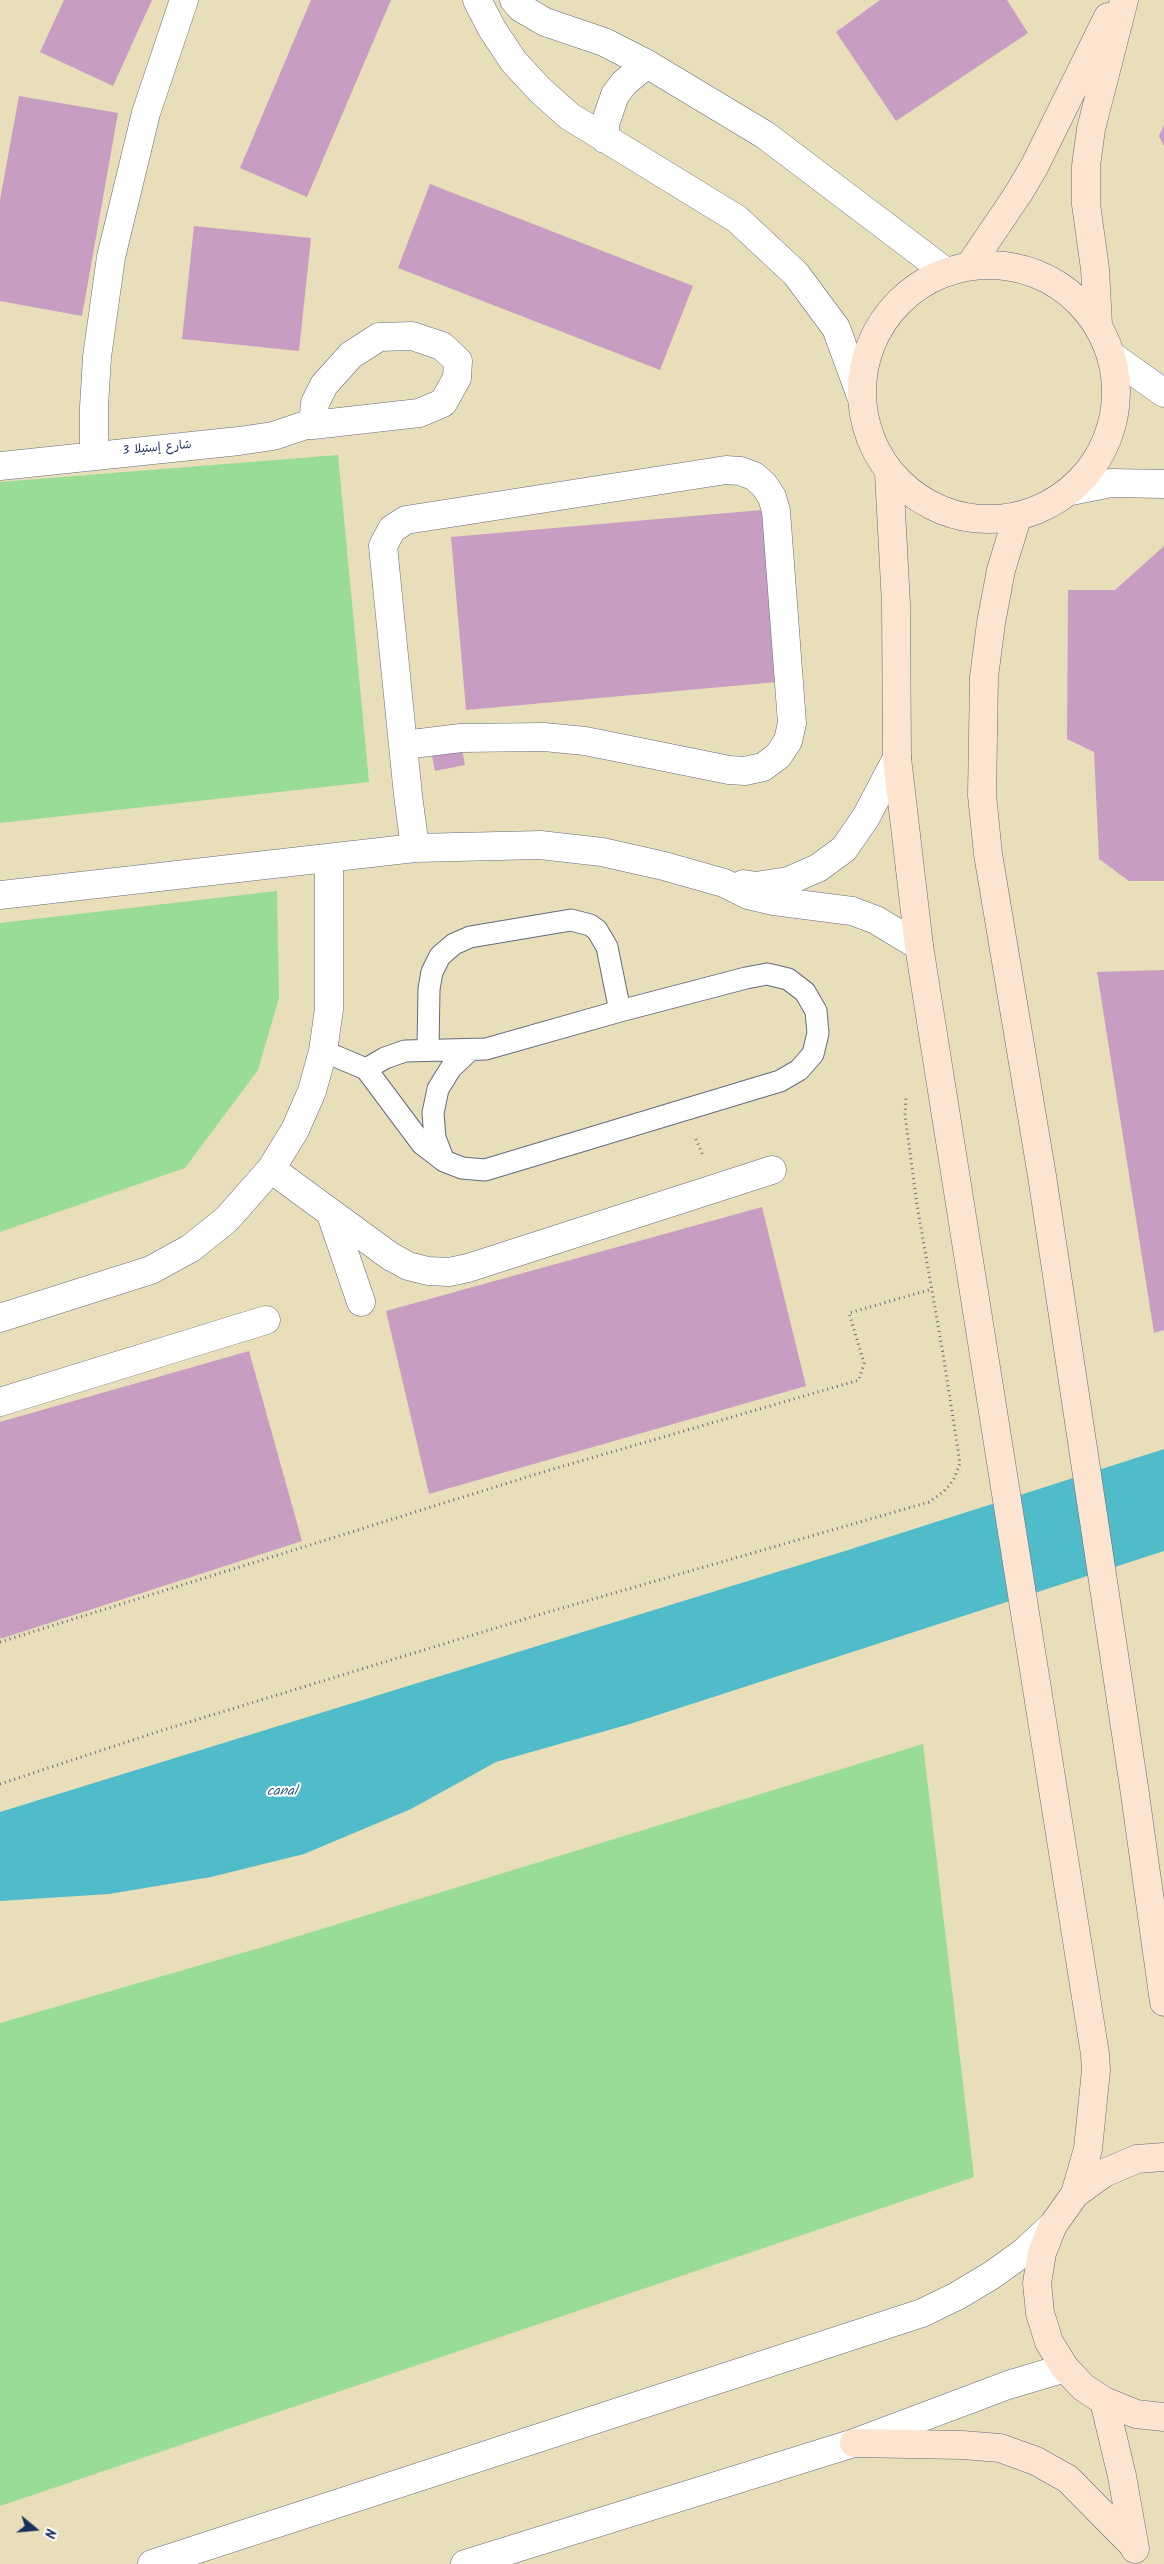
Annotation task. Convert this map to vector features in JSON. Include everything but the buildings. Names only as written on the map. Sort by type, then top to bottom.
[{"type":"main road","points":[[958,269],[1030,174],[1116,0]]},
{"type":"main road","points":[[1098,325],[1094,269],[1086,204],[1086,166],[1092,129],[1124,0]]},
{"type":"main road","points":[[1008,265],[1043,276],[1074,296],[1098,325],[1112,356],[1117,392],[1111,429],[1096,462],[1071,491],[1045,507],[1016,518],[981,520],[946,513],[915,497],[889,473],[875,450],[865,423],[862,396],[864,364],[876,334],[894,308],[918,286],[958,269],[1008,265]]},
{"type":"main road","points":[[889,473],[896,594],[897,758],[919,946],[1056,1798],[1095,2054],[1088,2149],[1075,2194]]},
{"type":"main road","points":[[1016,518],[1001,570],[991,623],[984,677],[982,795],[988,854],[1042,1176],[1163,1989]]},
{"type":"main road","points":[[1164,2156],[1137,2159],[1104,2173],[1075,2194],[1052,2225],[1042,2253],[1037,2283],[1040,2313],[1049,2342],[1065,2368],[1083,2387],[1104,2401],[1136,2414],[1164,2417]]},
{"type":"main road","points":[[1104,2401],[1122,2476],[1136,2555]]},
{"type":"main road","points":[[854,2443],[962,2445],[1000,2448],[1036,2461],[1068,2479],[1136,2555]]},
{"type":"street","points":[[94,454],[97,356],[111,257],[146,113],[184,0]]},
{"type":"street","points":[[477,0],[492,30],[514,62],[540,90],[569,116],[737,219],[796,274],[836,328],[862,396]]},
{"type":"street","points":[[514,0],[521,8],[545,22],[604,42],[647,64],[764,135],[958,269]]},
{"type":"street","points":[[605,138],[605,124],[615,95],[624,84],[647,64]]},
{"type":"street","name":"شارع إستيلا 3","points":[[0,466],[94,454],[239,441],[313,425],[419,413],[443,403],[457,378],[458,361],[442,346],[412,336],[379,337],[351,355],[324,385],[315,403],[313,425]]},
{"type":"street","points":[[1112,356],[1164,393]]},
{"type":"street","points":[[404,745],[462,738],[544,737],[585,741],[729,770],[745,771],[763,767],[778,756],[788,741],[792,723],[776,511],[772,497],[764,485],[754,476],[740,471],[726,470],[406,520],[398,523],[386,537],[383,546],[404,745],[415,848]]},
{"type":"street","points":[[1071,491],[1111,483],[1164,484]]},
{"type":"street","points":[[0,895],[415,848],[540,845],[602,852],[664,866],[724,883],[756,886],[788,881],[818,868],[844,849],[866,817],[897,758]]},
{"type":"street","points":[[0,1318],[151,1270],[192,1248],[227,1219],[271,1169],[295,1130],[312,1090],[323,1051],[329,1009],[329,858]]},
{"type":"street","points":[[724,883],[748,895],[774,901],[852,911],[883,924],[919,946]]},
{"type":"street","points":[[271,1169],[390,1256],[408,1266],[428,1271],[449,1272],[468,1268],[772,1170]]},
{"type":"street","points":[[331,1214],[361,1302]]},
{"type":"street","points":[[0,1402],[266,1320]]},
{"type":"street","points":[[152,2564],[922,2313],[957,2296],[992,2275],[1024,2252],[1052,2225]]},
{"type":"street","points":[[465,2564],[854,2443],[1008,2385],[1065,2368]]},
{"type":"lane","points":[[428,1050],[429,989],[432,972],[440,956],[454,944],[470,937],[571,920],[590,924],[597,930],[606,947],[620,1011]]},
{"type":"lane","points":[[323,1051],[366,1069],[422,1144],[444,1161],[462,1168],[485,1170],[780,1081],[800,1070],[813,1054],[818,1033],[816,1011],[805,992],[788,980],[768,974],[620,1011],[502,1045],[469,1051],[405,1051],[385,1058],[366,1069]]},
{"type":"lane","points":[[444,1161],[435,1138],[433,1113],[436,1097],[438,1089],[451,1068],[469,1051]]},
{"type":"path","points":[[0,1784],[163,1730],[538,1615],[929,1502],[943,1492],[953,1481],[960,1463],[917,1205],[905,1115],[906,1086],[937,1056]]},
{"type":"path","points":[[685,1110],[715,1187]]},
{"type":"path","points":[[0,1642],[543,1472],[859,1380],[864,1363],[849,1312],[932,1289]]},
{"type":"green space","points":[[338,455],[369,782],[0,823],[0,482]]},
{"type":"green space","points":[[277,891],[279,998],[258,1070],[185,1168],[0,1232],[0,923]]},
{"type":"green space","points":[[923,1744],[974,2177],[0,2506],[0,2023],[263,1947]]},
{"type":"water","name":"canal","points":[[1164,1449],[1164,1551],[630,1724],[496,1762],[411,1809],[304,1854],[211,1877],[109,1894],[0,1901],[0,1812],[845,1551]]}]
